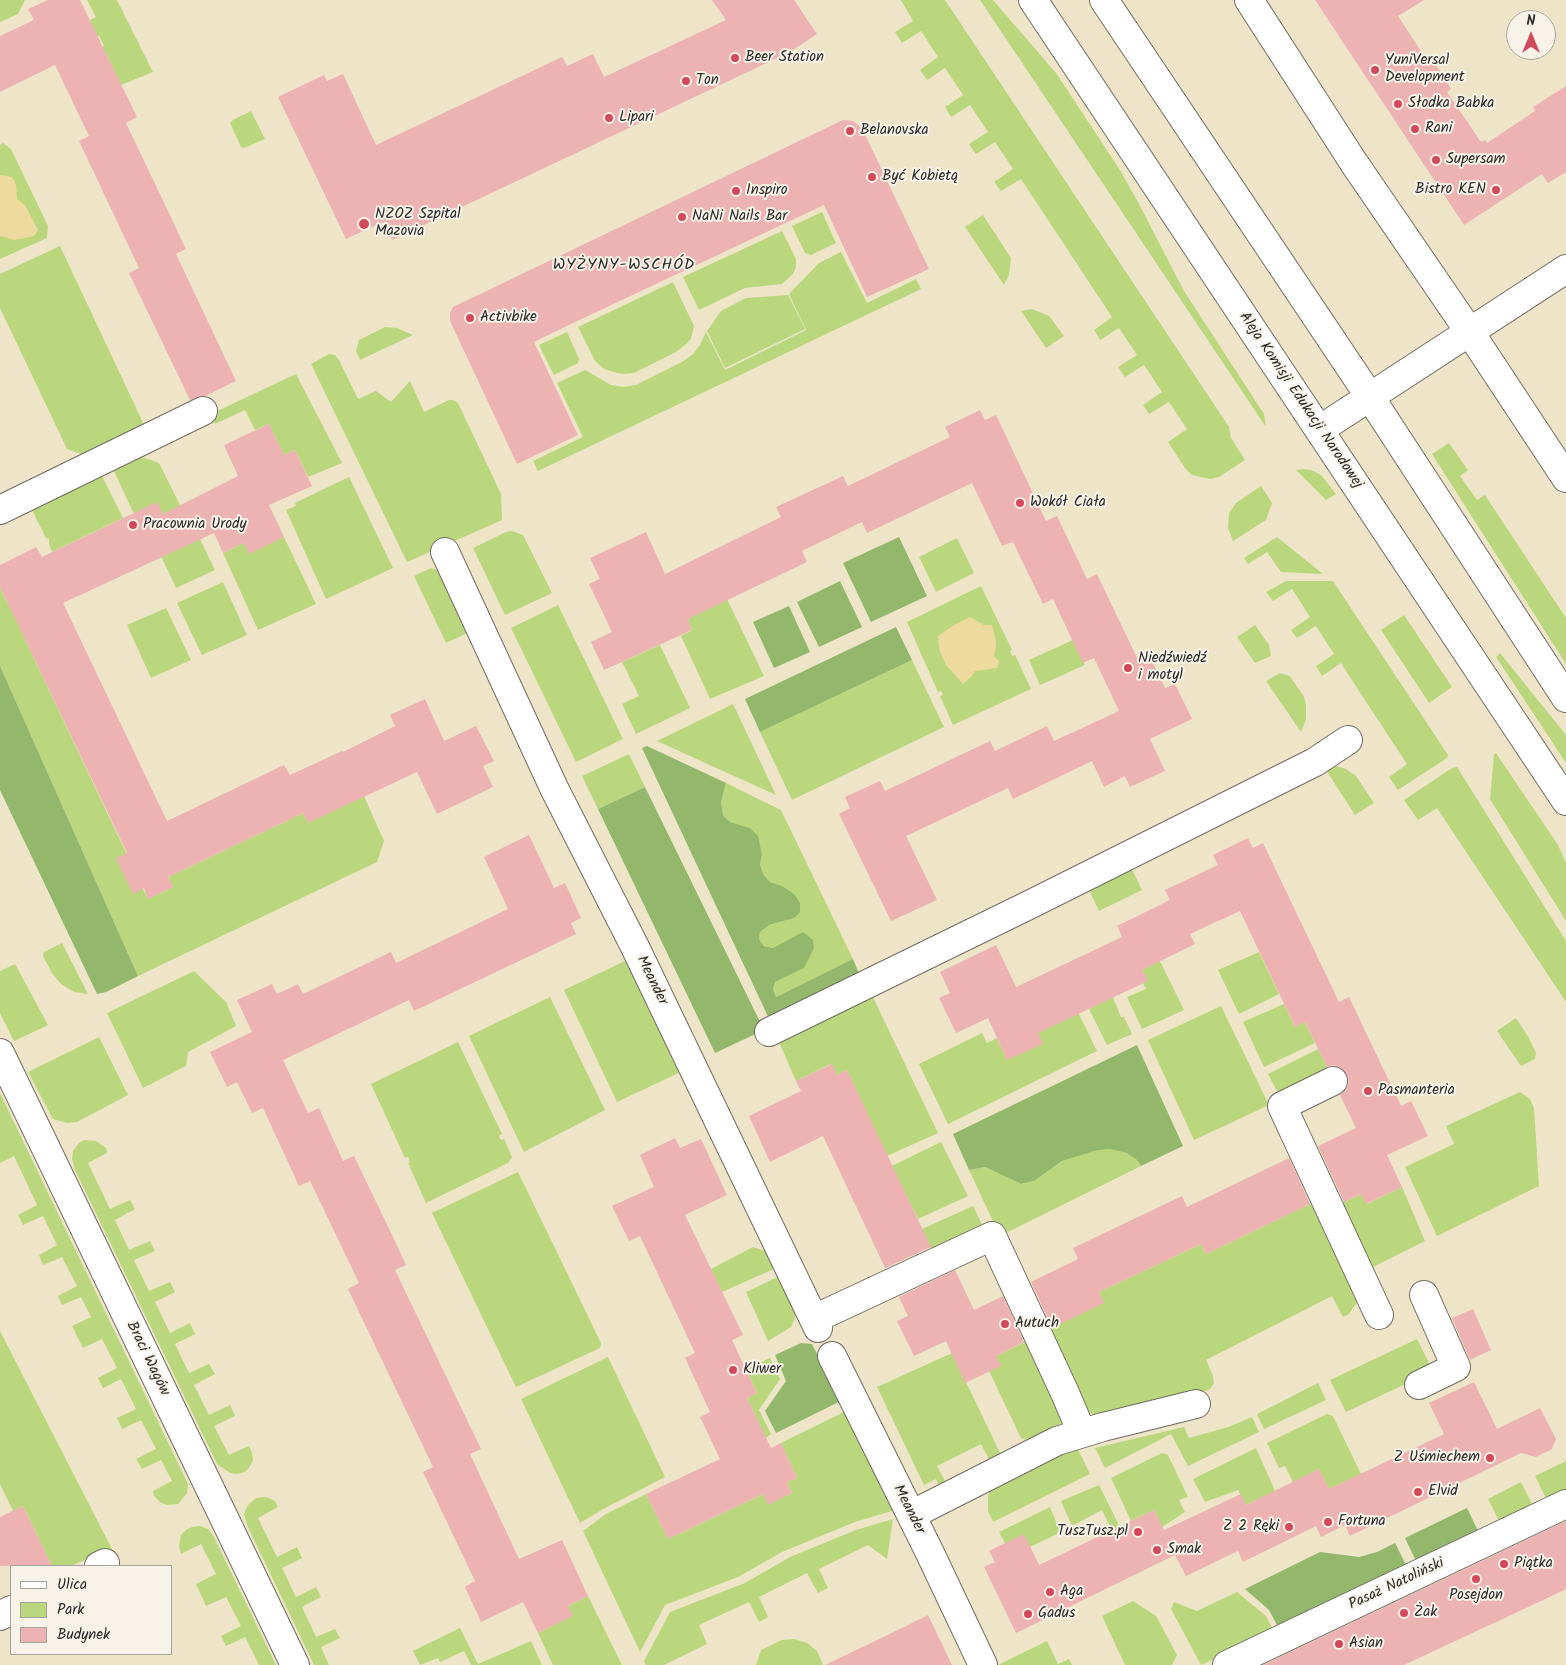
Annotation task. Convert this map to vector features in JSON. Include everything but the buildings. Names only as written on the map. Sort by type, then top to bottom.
[{"type":"street","name":"Aleja Komisji Edukacji Narodowej","points":[[1033,0],[1566,801]]},
{"type":"street","points":[[1104,0],[1370,397],[1566,698]]},
{"type":"street","points":[[1249,0],[1354,163],[1469,331],[1566,478]]},
{"type":"street","points":[[1319,430],[1566,268]]},
{"type":"street","points":[[0,510],[203,410]]},
{"type":"street","name":"Meander","points":[[445,552],[554,788],[635,947],[816,1324],[992,1236],[1082,1433]]},
{"type":"street","points":[[769,1032],[1315,762],[1348,740]]},
{"type":"street","name":"Braci Wagów","points":[[0,1053],[295,1665]]},
{"type":"street","points":[[1333,1081],[1282,1106],[1379,1315]]},
{"type":"street","points":[[1419,1385],[1456,1367],[1424,1295]]},
{"type":"street","name":"Meander","points":[[832,1356],[929,1551],[983,1665]]},
{"type":"street","points":[[911,1515],[1057,1442],[1082,1433],[1196,1404]]},
{"type":"street","name":"Pasaż Natoliński","points":[[1227,1665],[1566,1504]]},
{"type":"green space","points":[[0,0],[25,0],[18,14],[0,22]]},
{"type":"green space","points":[[87,0],[117,0],[153,72],[121,85],[105,51],[94,56],[92,52],[104,46],[99,36],[87,41],[81,28],[91,23],[90,20],[96,17]]},
{"type":"green space","points":[[901,0],[945,0],[1229,427],[1231,438],[1245,460],[1219,477],[1210,479],[1192,475],[1185,468],[1168,442],[1187,429],[1169,402],[1149,414],[1143,405],[1162,392],[1144,365],[1125,377],[1118,367],[1137,355],[1119,328],[1100,340],[1094,330],[1112,317],[1021,179],[1001,191],[994,182],[1013,169],[995,142],[976,154],[969,144],[988,132],[970,105],[951,117],[945,107],[963,95],[945,68],[927,80],[920,70],[938,57],[921,31],[902,43],[895,32],[913,21]]},
{"type":"green space","points":[[980,0],[993,0],[1056,73],[1120,170],[1184,291],[1264,414],[1266,427]]},
{"type":"green space","points":[[251,111],[265,139],[244,148],[241,147],[230,123]]},
{"type":"green space","points":[[3,143],[11,149],[48,226],[47,238],[0,259],[0,145]]},
{"type":"green space","points":[[822,212],[836,243],[811,255],[805,253],[792,226]]},
{"type":"green space","points":[[983,215],[1011,258],[1009,275],[1004,285],[965,227]]},
{"type":"green space","points":[[782,231],[796,259],[796,267],[793,274],[782,284],[745,288],[699,310],[683,277]]},
{"type":"green space","points":[[60,246],[146,429],[87,456],[67,449],[0,308],[0,274]]},
{"type":"green space","points":[[841,252],[867,303],[916,279],[921,289],[538,471],[533,461],[583,437],[557,383],[585,370],[611,385],[623,387],[636,385],[682,362],[693,354],[706,332],[725,370],[806,330],[789,294],[819,263]]},
{"type":"green space","points":[[673,282],[694,326],[691,339],[676,352],[634,373],[623,374],[604,369],[595,361],[578,327]]},
{"type":"green space","points":[[788,295],[805,329],[725,368],[707,331],[721,311],[746,298]]},
{"type":"green space","points":[[1032,309],[1049,316],[1064,336],[1046,348],[1021,311]]},
{"type":"green space","points":[[385,327],[397,328],[413,335],[360,360],[356,351],[359,340]]},
{"type":"green space","points":[[567,332],[579,359],[578,363],[554,375],[539,345]]},
{"type":"green space","points":[[329,354],[335,355],[339,360],[358,399],[376,391],[391,402],[410,381],[424,412],[449,400],[458,403],[501,494],[502,520],[407,562],[311,364]]},
{"type":"green space","points":[[296,374],[342,463],[308,477],[295,450],[284,455],[269,424],[255,430],[245,410],[215,424],[211,414]]},
{"type":"green space","points":[[1449,443],[1468,470],[1460,476],[1477,500],[1485,495],[1566,618],[1566,664],[1432,454]]},
{"type":"green space","points":[[137,455],[159,463],[180,505],[183,504],[215,570],[176,588],[161,556],[134,514],[112,467]]},
{"type":"green space","points":[[1296,470],[1314,471],[1322,476],[1336,494],[1326,500]]},
{"type":"green space","points":[[100,472],[123,518],[52,552],[49,539],[46,538],[30,506]]},
{"type":"green space","points":[[349,477],[393,568],[326,599],[286,510],[296,506],[295,503]]},
{"type":"green space","points":[[1261,486],[1272,503],[1266,520],[1233,541],[1228,528],[1229,513],[1236,503]]},
{"type":"green space","points":[[512,531],[523,535],[552,593],[505,615],[473,548]]},
{"type":"green space","points":[[284,537],[316,604],[258,630],[223,553],[244,543],[249,553]]},
{"type":"green space","points":[[899,537],[927,596],[871,622],[843,563]]},
{"type":"green space","points":[[1277,537],[1323,574],[1281,572],[1267,552],[1248,564],[1244,558]]},
{"type":"green space","points":[[957,538],[974,573],[936,592],[919,557]]},
{"type":"green space","points":[[431,568],[443,572],[472,631],[446,643],[414,576]]},
{"type":"green space","points":[[840,581],[862,627],[819,647],[797,602]]},
{"type":"green space","points":[[1286,581],[1333,581],[1448,755],[1447,758],[1398,790],[1389,777],[1407,764],[1341,663],[1322,676],[1316,666],[1334,654],[1316,626],[1297,638],[1291,630],[1310,617],[1292,589],[1273,601],[1266,592]]},
{"type":"green space","points":[[223,582],[247,635],[202,655],[177,603]]},
{"type":"green space","points":[[981,586],[1012,650],[1010,651],[1012,656],[1015,655],[1031,689],[953,725],[940,696],[943,695],[941,691],[938,692],[907,622]]},
{"type":"green space","points":[[0,587],[8,604],[18,599],[22,633],[148,899],[173,887],[168,877],[303,813],[308,823],[364,796],[384,841],[377,862],[138,976],[0,666]]},
{"type":"green space","points":[[727,599],[764,676],[710,699],[681,636],[692,630],[688,619]]},
{"type":"green space","points":[[558,605],[623,739],[576,762],[511,628]]},
{"type":"green space","points":[[789,606],[810,652],[774,668],[753,622]]},
{"type":"green space","points":[[166,608],[191,660],[151,678],[127,625]]},
{"type":"green space","points":[[1404,615],[1452,687],[1429,703],[1381,630]]},
{"type":"green space","points":[[1255,625],[1269,645],[1271,656],[1255,663],[1237,637]]},
{"type":"green space","points":[[896,627],[912,660],[760,732],[745,699]]},
{"type":"green space","points":[[1073,640],[1085,665],[1040,685],[1029,660]]},
{"type":"green space","points":[[660,645],[690,708],[636,734],[622,704],[639,696],[622,662]]},
{"type":"green space","points":[[1500,653],[1566,735],[1566,763],[1496,657]]},
{"type":"green space","points":[[912,660],[944,727],[792,800],[760,732]]},
{"type":"green space","points":[[0,666],[138,976],[106,992],[97,994],[0,790]]},
{"type":"green space","points":[[1280,673],[1290,676],[1304,697],[1306,720],[1301,732],[1266,681]]},
{"type":"green space","points":[[733,704],[776,795],[657,741]]},
{"type":"green space","points":[[647,746],[726,783],[721,802],[723,815],[730,822],[750,828],[758,836],[762,855],[760,864],[763,874],[770,882],[782,886],[794,894],[800,903],[800,913],[794,918],[769,925],[760,932],[759,939],[764,946],[773,948],[803,932],[813,940],[814,948],[804,968],[775,982],[773,989],[776,997],[853,959],[862,981],[772,1025],[642,748]]},
{"type":"green space","points":[[1496,753],[1558,845],[1566,863],[1566,921],[1490,799],[1494,755]]},
{"type":"green space","points":[[629,754],[645,787],[598,809],[582,776]]},
{"type":"green space","points":[[1336,766],[1346,769],[1356,776],[1374,803],[1355,815],[1324,767]]},
{"type":"green space","points":[[1457,767],[1566,941],[1566,1002],[1437,808],[1418,820],[1404,800],[1452,768]]},
{"type":"green space","points":[[726,783],[781,810],[853,959],[776,997],[773,989],[775,982],[804,967],[803,933],[773,948],[764,946],[759,939],[760,931],[769,925],[794,918],[800,913],[782,886],[770,882],[763,874],[760,864],[762,855],[750,828],[730,822],[723,815],[721,802]]},
{"type":"green space","points":[[645,787],[764,1030],[715,1053],[598,809]]},
{"type":"green space","points":[[1129,863],[1142,890],[1099,911],[1086,884]]},
{"type":"green space","points":[[62,943],[88,994],[74,992],[61,984],[52,973],[43,956],[44,952]]},
{"type":"green space","points":[[1259,952],[1279,994],[1239,1014],[1218,970]]},
{"type":"green space","points":[[629,959],[683,1071],[617,1102],[564,990]]},
{"type":"green space","points":[[1160,961],[1184,1010],[1142,1029],[1127,997],[1146,989],[1143,983],[1147,980],[1142,970]]},
{"type":"green space","points":[[15,964],[48,1025],[14,1041],[0,1013],[0,971]]},
{"type":"green space","points":[[194,971],[226,1002],[236,1026],[188,1052],[186,1066],[143,1088],[107,1013]]},
{"type":"green space","points":[[870,991],[938,1133],[887,1156],[847,1070],[837,1075],[831,1064],[796,1081],[779,1042]]},
{"type":"green space","points":[[550,997],[605,1110],[524,1152],[469,1036]]},
{"type":"green space","points":[[1113,997],[1121,1017],[1124,1017],[1132,1034],[1107,1045],[1089,1009]]},
{"type":"green space","points":[[1284,1004],[1295,1027],[1305,1022],[1315,1043],[1264,1067],[1243,1022]]},
{"type":"green space","points":[[1221,1006],[1269,1105],[1194,1140],[1148,1040]]},
{"type":"green space","points":[[1078,1012],[1097,1051],[948,1124],[919,1064],[982,1033],[987,1043],[997,1038],[1007,1060],[1038,1033]]},
{"type":"green space","points":[[1516,1018],[1536,1053],[1535,1059],[1521,1066],[1497,1031]]},
{"type":"green space","points":[[99,1037],[128,1095],[77,1122],[67,1123],[53,1119],[28,1072]]},
{"type":"green space","points":[[458,1042],[502,1134],[499,1136],[501,1140],[504,1139],[512,1157],[508,1163],[426,1203],[408,1163],[410,1162],[408,1157],[405,1158],[371,1084]]},
{"type":"green space","points":[[1137,1045],[1183,1146],[1141,1166],[1137,1160],[1127,1153],[1109,1149],[1094,1151],[1062,1161],[1034,1181],[1021,1184],[985,1167],[969,1170],[953,1134]]},
{"type":"green space","points":[[1318,1049],[1331,1074],[1281,1099],[1268,1074]]},
{"type":"green space","points":[[1520,1092],[1530,1099],[1534,1108],[1539,1186],[1437,1236],[1405,1167],[1454,1144],[1446,1126]]},
{"type":"green space","points":[[0,1093],[188,1484],[187,1493],[178,1504],[167,1505],[160,1502],[154,1496],[153,1491],[172,1481],[161,1460],[142,1469],[136,1459],[156,1449],[141,1420],[122,1429],[117,1418],[136,1409],[121,1379],[103,1388],[98,1378],[117,1368],[102,1339],[83,1348],[72,1326],[91,1317],[81,1297],[62,1305],[58,1296],[77,1286],[62,1257],[43,1265],[39,1255],[57,1245],[43,1216],[23,1225],[18,1215],[37,1205],[14,1156],[0,1163]]},
{"type":"green space","points":[[84,1140],[96,1141],[106,1148],[107,1153],[88,1163],[110,1209],[130,1200],[135,1209],[115,1220],[129,1250],[150,1241],[155,1251],[134,1260],[149,1291],[170,1282],[175,1292],[155,1302],[170,1333],[190,1323],[195,1334],[175,1344],[189,1373],[209,1364],[215,1374],[194,1385],[209,1415],[230,1405],[235,1416],[214,1426],[229,1455],[249,1446],[253,1460],[245,1472],[230,1473],[217,1464],[75,1170],[72,1159],[73,1151]]},
{"type":"green space","points":[[941,1142],[968,1196],[918,1219],[892,1166]]},
{"type":"green space","points":[[1109,1149],[1128,1153],[1141,1166],[1000,1236],[969,1170],[985,1167],[1021,1184],[1034,1181],[1062,1161],[1076,1155]]},
{"type":"green space","points":[[518,1172],[601,1343],[600,1348],[516,1387],[432,1213]]},
{"type":"green space","points":[[1402,1187],[1425,1241],[1369,1269],[1340,1204],[1361,1194],[1367,1204]]},
{"type":"green space","points":[[1314,1202],[1357,1292],[1357,1302],[1349,1314],[1343,1317],[1332,1296],[1206,1360],[1214,1383],[1210,1389],[1193,1396],[1098,1418],[1086,1410],[1047,1330],[1103,1303],[1099,1292],[1201,1244],[1206,1254]]},
{"type":"green space","points":[[973,1206],[984,1229],[933,1252],[922,1229]]},
{"type":"green space","points":[[753,1247],[771,1253],[778,1267],[722,1292],[711,1269]]},
{"type":"green space","points":[[782,1275],[797,1313],[791,1327],[768,1341],[746,1292]]},
{"type":"green space","points":[[0,1331],[112,1549],[72,1565],[52,1565],[23,1506],[13,1511],[0,1484]]},
{"type":"green space","points":[[1417,1339],[1433,1371],[1346,1412],[1330,1380]]},
{"type":"green space","points":[[1027,1341],[1063,1419],[1061,1426],[1033,1442],[1021,1438],[989,1371],[996,1356]]},
{"type":"green space","points":[[801,1343],[812,1344],[841,1401],[776,1433],[765,1411],[786,1381],[775,1355]]},
{"type":"green space","points":[[952,1353],[1003,1459],[992,1465],[981,1444],[937,1466],[948,1487],[941,1491],[936,1479],[924,1485],[877,1387]]},
{"type":"green space","points":[[608,1357],[665,1477],[580,1523],[521,1399]]},
{"type":"green space","points":[[770,1358],[780,1379],[759,1410],[771,1434],[766,1438],[747,1398],[757,1393],[746,1369]]},
{"type":"green space","points":[[1318,1383],[1326,1400],[1264,1429],[1257,1414]]},
{"type":"green space","points":[[848,1410],[895,1510],[855,1522],[782,1552],[738,1577],[665,1605],[640,1652],[583,1531],[606,1514],[646,1494],[668,1539],[763,1494],[768,1504],[792,1493],[787,1482],[797,1478],[781,1443]]},
{"type":"green space","points":[[1327,1414],[1333,1416],[1361,1474],[1329,1489],[1319,1469],[1293,1482],[1285,1466],[1279,1468],[1267,1443]]},
{"type":"green space","points":[[1252,1417],[1259,1432],[1188,1466],[1171,1434],[1105,1468],[1095,1448],[1184,1427],[1189,1438],[1228,1427]]},
{"type":"green space","points":[[1075,1443],[1090,1474],[993,1522],[988,1511],[988,1496],[991,1488]]},
{"type":"green space","points":[[1256,1448],[1275,1491],[1246,1505],[1238,1490],[1205,1502],[1193,1479]]},
{"type":"green space","points":[[1162,1453],[1168,1455],[1188,1497],[1179,1500],[1185,1512],[1162,1527],[1154,1510],[1131,1521],[1111,1478]]},
{"type":"green space","points":[[1566,1461],[1566,1493],[1548,1502],[1535,1476]]},
{"type":"green space","points":[[1521,1482],[1534,1508],[1501,1525],[1488,1499]]},
{"type":"green space","points":[[1099,1485],[1120,1527],[1112,1531],[1102,1510],[1072,1526],[1061,1501]]},
{"type":"green space","points":[[266,1497],[275,1501],[278,1507],[258,1518],[277,1557],[297,1547],[302,1558],[282,1568],[296,1597],[316,1587],[321,1597],[302,1607],[316,1637],[335,1629],[340,1638],[321,1647],[329,1665],[314,1665],[247,1525],[244,1514],[248,1505],[256,1498]]},
{"type":"green space","points":[[1050,1507],[1059,1529],[1057,1534],[1030,1547],[1005,1543],[999,1532]]},
{"type":"green space","points":[[1467,1508],[1480,1535],[1418,1565],[1405,1538]]},
{"type":"green space","points":[[893,1519],[887,1559],[868,1545],[819,1569],[828,1588],[818,1593],[807,1573],[759,1597],[768,1617],[759,1622],[749,1602],[699,1625],[707,1644],[664,1665],[646,1665],[644,1661],[670,1612],[745,1583],[790,1557],[856,1530]]},
{"type":"green space","points":[[200,1526],[208,1529],[213,1535],[276,1665],[259,1665],[245,1637],[226,1646],[221,1636],[241,1626],[226,1597],[206,1606],[196,1584],[216,1574],[201,1544],[181,1554],[179,1546],[181,1535],[186,1530]]},
{"type":"green space","points":[[1395,1543],[1408,1569],[1279,1629],[1269,1610],[1245,1589],[1320,1552],[1359,1557],[1377,1552]]},
{"type":"green space","points":[[1237,1592],[1266,1616],[1274,1632],[1201,1665],[1171,1609],[1174,1602],[1197,1611]]},
{"type":"green space","points":[[588,1596],[622,1665],[553,1665],[538,1633],[572,1616],[568,1606]]},
{"type":"green space","points":[[1133,1601],[1156,1616],[1177,1655],[1172,1665],[1125,1665],[1102,1616]]},
{"type":"green space","points":[[460,1628],[478,1664],[531,1641],[542,1665],[471,1665],[464,1651],[440,1662],[438,1658],[420,1665],[413,1651]]},
{"type":"green space","points":[[794,1639],[807,1643],[817,1651],[823,1665],[756,1665],[761,1650],[782,1640]]},
{"type":"green space","points":[[1047,1641],[1058,1664],[1069,1659],[1072,1665],[998,1665]]},
{"type":"sand","points":[[0,175],[12,177],[16,184],[17,199],[25,205],[38,230],[34,236],[15,240],[0,236]]},
{"type":"sand","points":[[970,617],[984,625],[992,625],[996,646],[994,656],[999,661],[997,668],[975,671],[963,684],[946,665],[939,649],[938,636]]},
{"type":"place","name":"Beer Station","points":[[735,58]]},
{"type":"place","name":"YuniVersal Development","points":[[1375,70]]},
{"type":"place","name":"Ton","points":[[686,81]]},
{"type":"place","name":"Słodka Babka","points":[[1398,104]]},
{"type":"place","name":"Lipari","points":[[609,118]]},
{"type":"place","name":"Rani","points":[[1415,129]]},
{"type":"place","name":"Belanovska","points":[[850,131]]},
{"type":"place","name":"Supersam","points":[[1436,160]]},
{"type":"place","name":"Być Kobietą","points":[[872,177]]},
{"type":"place","name":"Bistro KEN","points":[[1496,190]]},
{"type":"place","name":"Inspiro","points":[[736,191]]},
{"type":"place","name":"NaNi Nails Bar","points":[[682,217]]},
{"type":"place","name":"NZOZ Szpital Mazovia","points":[[364,224]]},
{"type":"place","name":"Activbike","points":[[470,318]]},
{"type":"place","name":"Wokół Ciała","points":[[1020,503]]},
{"type":"place","name":"Pracownia Urody","points":[[133,525]]},
{"type":"place","name":"Niedźwiedź i motyl","points":[[1128,668]]},
{"type":"place","name":"Pasmanteria","points":[[1368,1091]]},
{"type":"place","name":"Autuch","points":[[1005,1324]]},
{"type":"place","name":"Kliwer","points":[[733,1370]]},
{"type":"place","name":"Z Uśmiechem","points":[[1490,1458]]},
{"type":"place","name":"Elvid","points":[[1418,1492]]},
{"type":"place","name":"Fortuna","points":[[1328,1522]]},
{"type":"place","name":"Z 2 Ręki","points":[[1289,1527]]},
{"type":"place","name":"TuszTusz.pl","points":[[1138,1532]]},
{"type":"place","name":"Smak","points":[[1157,1550]]},
{"type":"place","name":"Piątka","points":[[1504,1564]]},
{"type":"place","name":"Posejdon","points":[[1476,1579]]},
{"type":"place","name":"Aga","points":[[1050,1592]]},
{"type":"place","name":"Żak","points":[[1404,1613]]},
{"type":"place","name":"Gadus","points":[[1028,1614]]},
{"type":"place","name":"Asian","points":[[1339,1644]]},
{"type":"district","name":"WYŻYNY-WSCHÓD","points":[[624,266]]}]
